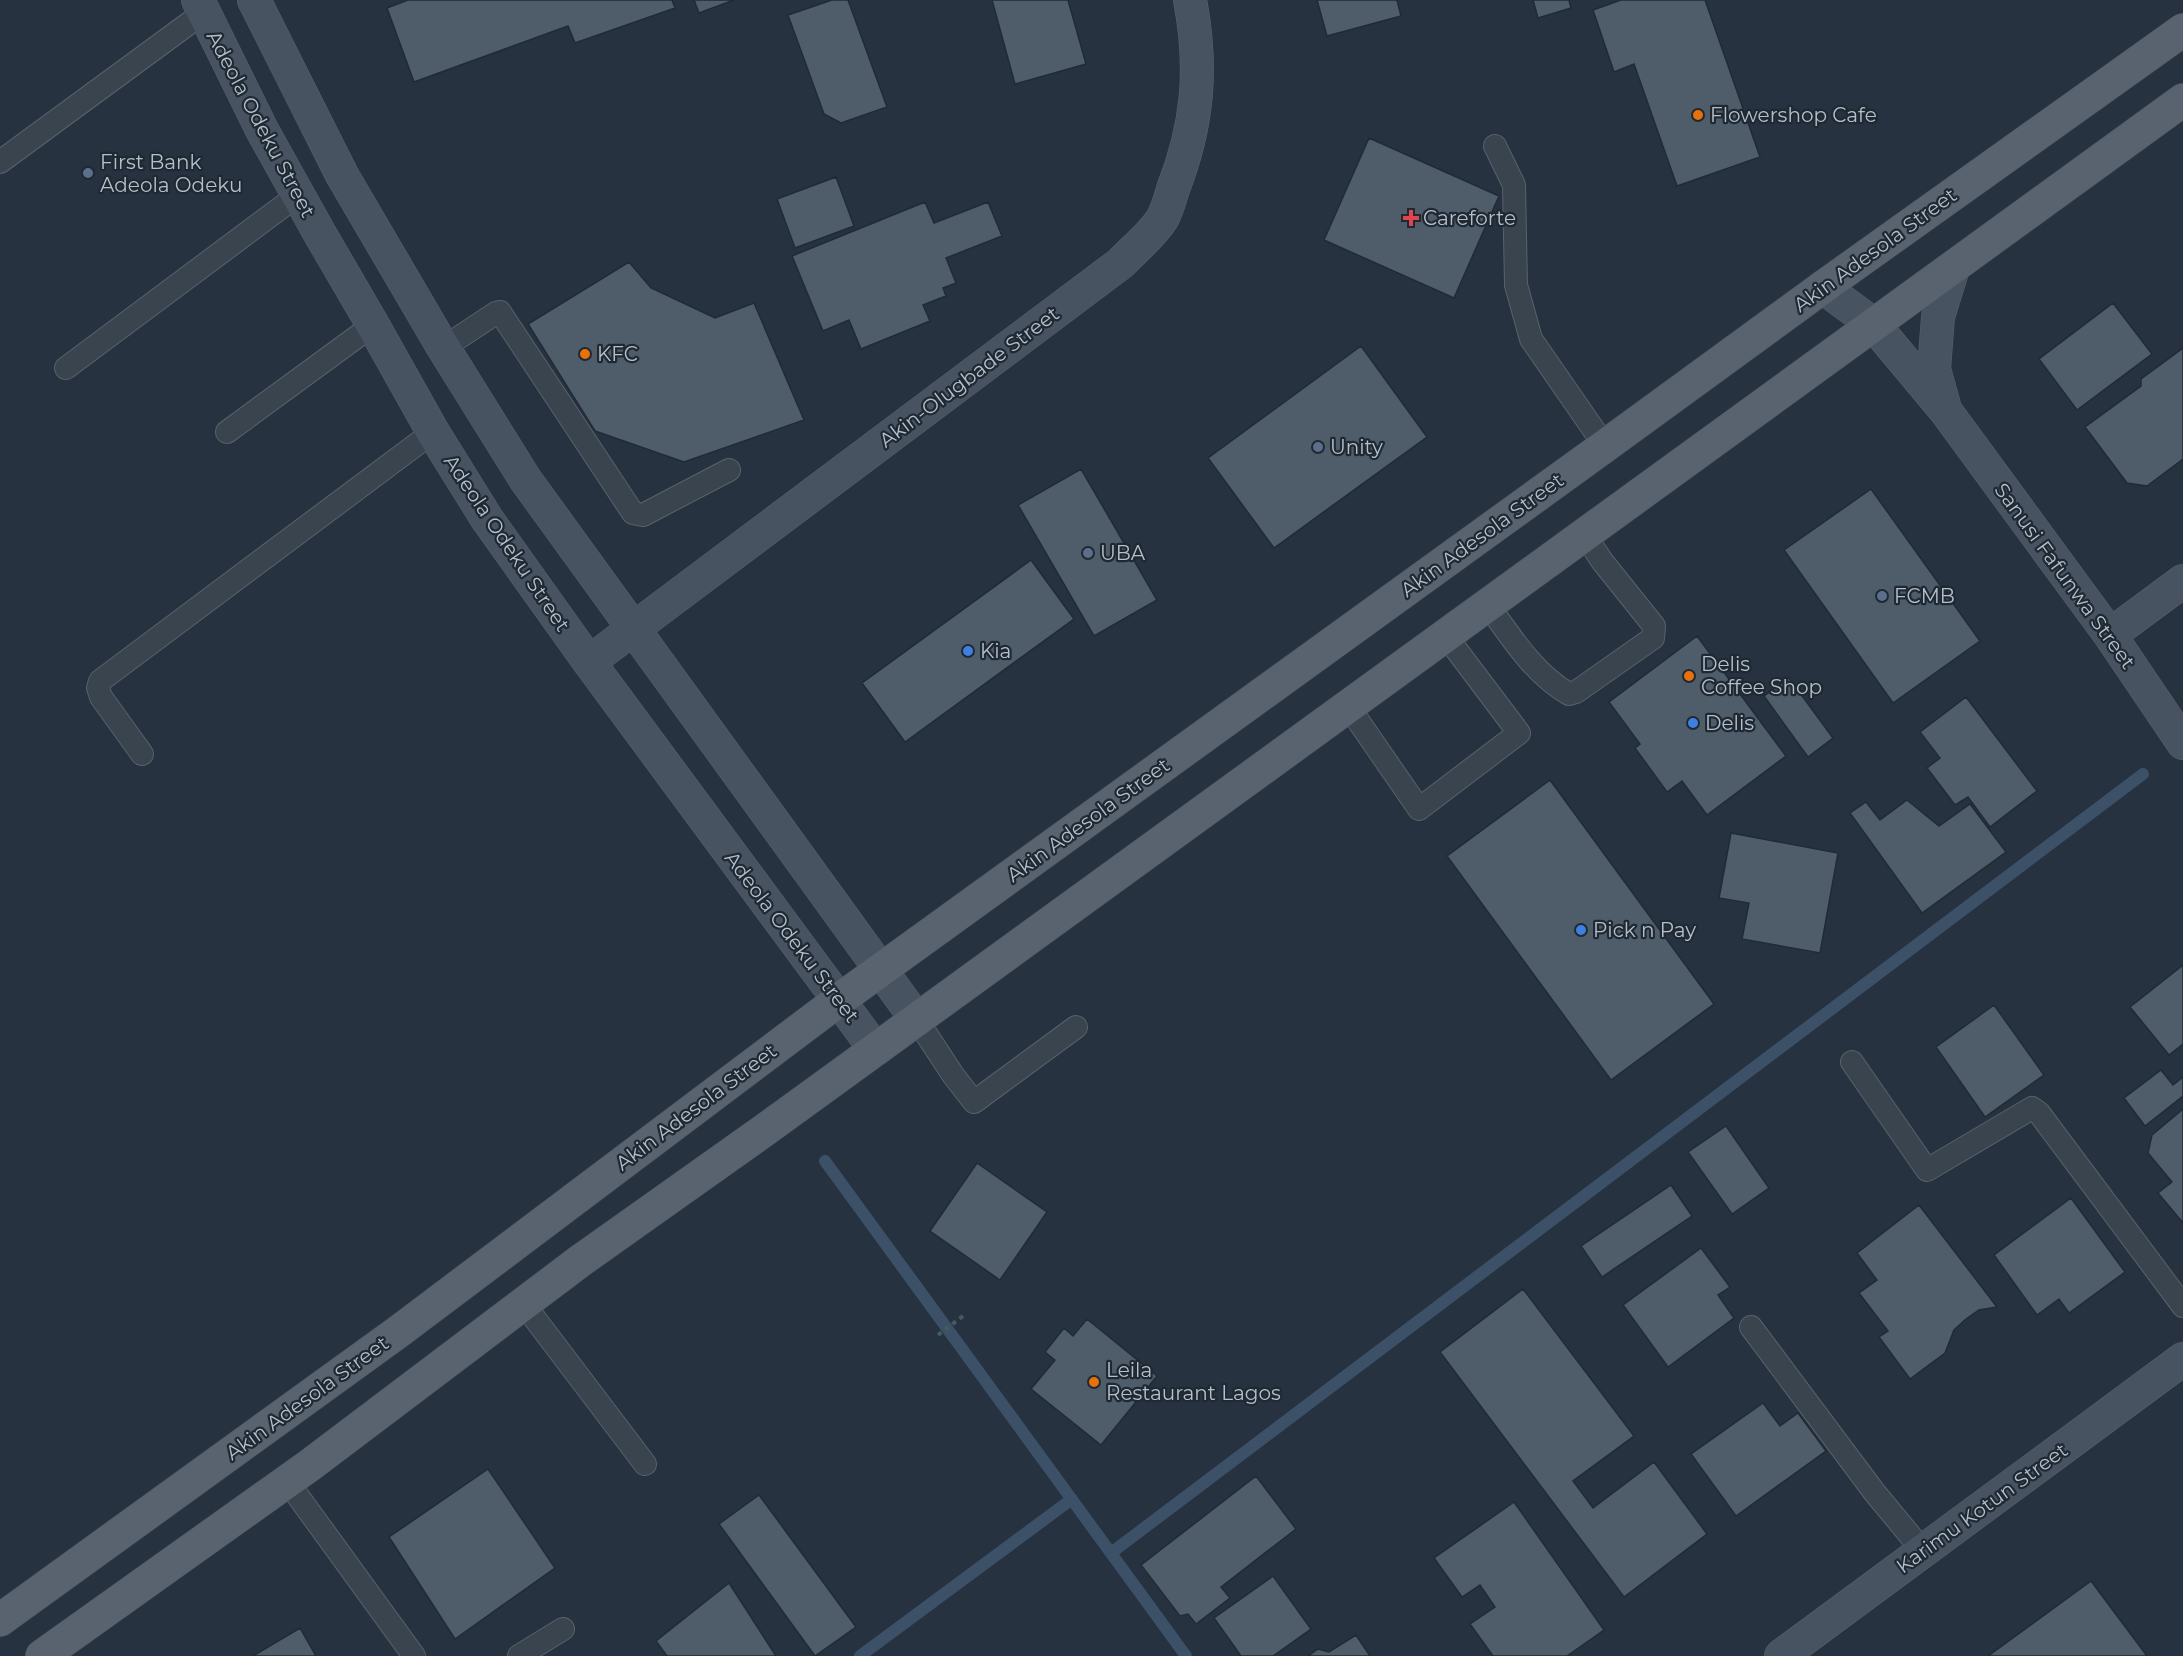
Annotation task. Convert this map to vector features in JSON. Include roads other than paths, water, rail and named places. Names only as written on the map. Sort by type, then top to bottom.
[{"type":"main road","points":[[254,0],[342,175],[443,348],[525,479],[917,1020]]},
{"type":"main road","name":"Akin-Olugbade Street","points":[[589,662],[1121,263],[1162,219],[1182,167],[1195,117],[1197,68],[1195,26],[1190,0]]},
{"type":"main road","name":"Adeola Odeku Street","points":[[200,7],[298,195],[374,325],[432,432],[487,519],[589,662],[875,1049]]},
{"type":"main road","name":"Akin Adesola Street","points":[[0,1620],[398,1332],[880,969],[1605,447],[1823,287],[2183,30]]},
{"type":"main road","points":[[42,1656],[287,1481],[523,1304],[2183,100]]},
{"type":"main road","name":"Sanusi Fafunwa Street","points":[[1945,410],[1934,369],[1938,317],[1953,268]]},
{"type":"main road","name":"Sanusi Fafunwa Street","points":[[1823,287],[1874,325],[1945,410],[2110,635],[2183,743]]},
{"type":"main road","points":[[2110,635],[2183,581]]},
{"type":"main road","name":"Karimu Kotun Street","points":[[1780,1656],[2183,1359]]},
{"type":"lane","points":[[0,162],[200,7]]},
{"type":"lane","points":[[1495,146],[1514,185],[1515,285],[1531,339],[1605,447]]},
{"type":"lane","points":[[66,368],[298,195]]},
{"type":"lane","points":[[443,348],[500,312],[633,513],[643,515],[729,470]]},
{"type":"lane","points":[[227,432],[374,325]]},
{"type":"lane","points":[[142,754],[101,697],[98,688],[100,681],[432,432]]},
{"type":"lane","points":[[1488,605],[1530,662],[1555,687],[1569,694],[1576,692],[1653,638],[1654,626],[1602,561],[1585,535]]},
{"type":"lane","points":[[1348,706],[1419,809],[1519,733],[1446,636]]},
{"type":"lane","points":[[917,1020],[953,1075],[974,1102],[1076,1027]]},
{"type":"lane","points":[[1852,1062],[1927,1170],[2032,1108],[2039,1113],[2183,1306]]},
{"type":"lane","points":[[523,1304],[645,1464]]},
{"type":"lane","points":[[1751,1327],[1875,1493],[1923,1551]]},
{"type":"lane","points":[[287,1481],[414,1656]]},
{"type":"lane","points":[[519,1656],[563,1629]]},
{"type":"waterway","points":[[1111,1553],[2143,774]]},
{"type":"waterway","points":[[825,1161],[1186,1656]]},
{"type":"waterway","points":[[860,1656],[1072,1499]]},
{"type":"place","name":"Flowershop Cafe","points":[[1698,115]]},
{"type":"place","name":"First Bank Adeola Odeku","points":[[88,173]]},
{"type":"place","name":"Careforte","points":[[1411,218]]},
{"type":"place","name":"KFC","points":[[585,354]]},
{"type":"place","name":"Unity","points":[[1318,447]]},
{"type":"place","name":"UBA","points":[[1088,553]]},
{"type":"place","name":"FCMB","points":[[1882,596]]},
{"type":"place","name":"Kia","points":[[968,651]]},
{"type":"place","name":"Delis Coffee Shop","points":[[1689,676]]},
{"type":"place","name":"Delis","points":[[1693,723]]},
{"type":"place","name":"Pick n Pay","points":[[1581,930]]},
{"type":"place","name":"Leila Restaurant Lagos","points":[[1094,1382]]}]
